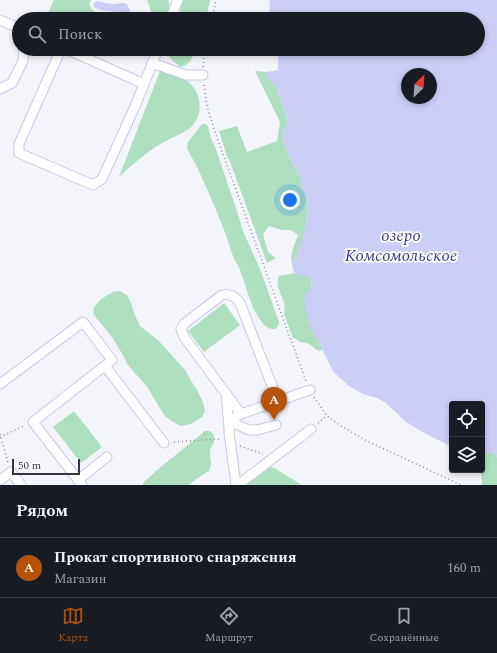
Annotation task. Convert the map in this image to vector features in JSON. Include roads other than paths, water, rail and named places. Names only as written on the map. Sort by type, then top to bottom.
[{"type":"street","points":[[173,12],[178,0]]},
{"type":"street","points":[[0,20],[12,25]]},
{"type":"street","points":[[0,89],[12,83],[23,61],[23,56]]},
{"type":"street","points":[[58,56],[19,144],[19,153],[93,185],[102,179],[155,56]]},
{"type":"street","points":[[82,56],[144,84]]},
{"type":"street","points":[[152,63],[186,75],[203,75]]},
{"type":"street","points":[[241,414],[184,337],[181,329],[185,323],[219,297],[227,294],[234,296],[240,303],[278,401]]},
{"type":"street","points":[[0,384],[82,322],[112,360],[33,422],[80,482],[107,457]]},
{"type":"street","points":[[105,366],[164,443]]},
{"type":"street","points":[[230,427],[234,418],[241,414],[310,390]]},
{"type":"street","points":[[226,393],[237,485]]},
{"type":"street","points":[[230,427],[257,430],[276,425]]},
{"type":"street","points":[[237,485],[311,429]]},
{"type":"street","points":[[0,480],[10,472],[21,485]]},
{"type":"water","name":"озеро Комсомольское","points":[[270,0],[497,0],[497,457],[492,452],[485,454],[485,401],[449,401],[449,446],[406,422],[386,403],[377,398],[363,394],[349,386],[333,371],[320,343],[312,331],[305,308],[305,294],[312,287],[310,277],[297,275],[293,270],[292,265],[298,253],[306,225],[308,205],[302,188],[301,179],[285,147],[283,134],[288,121],[277,88],[270,79],[265,76],[267,72],[278,70],[278,56],[485,56],[485,12],[269,12]]},
{"type":"water","points":[[97,1],[112,4],[127,4],[130,12],[101,10],[93,6]]},
{"type":"place","name":"Прокат спортивного снаряжения","points":[[274,420]]}]
